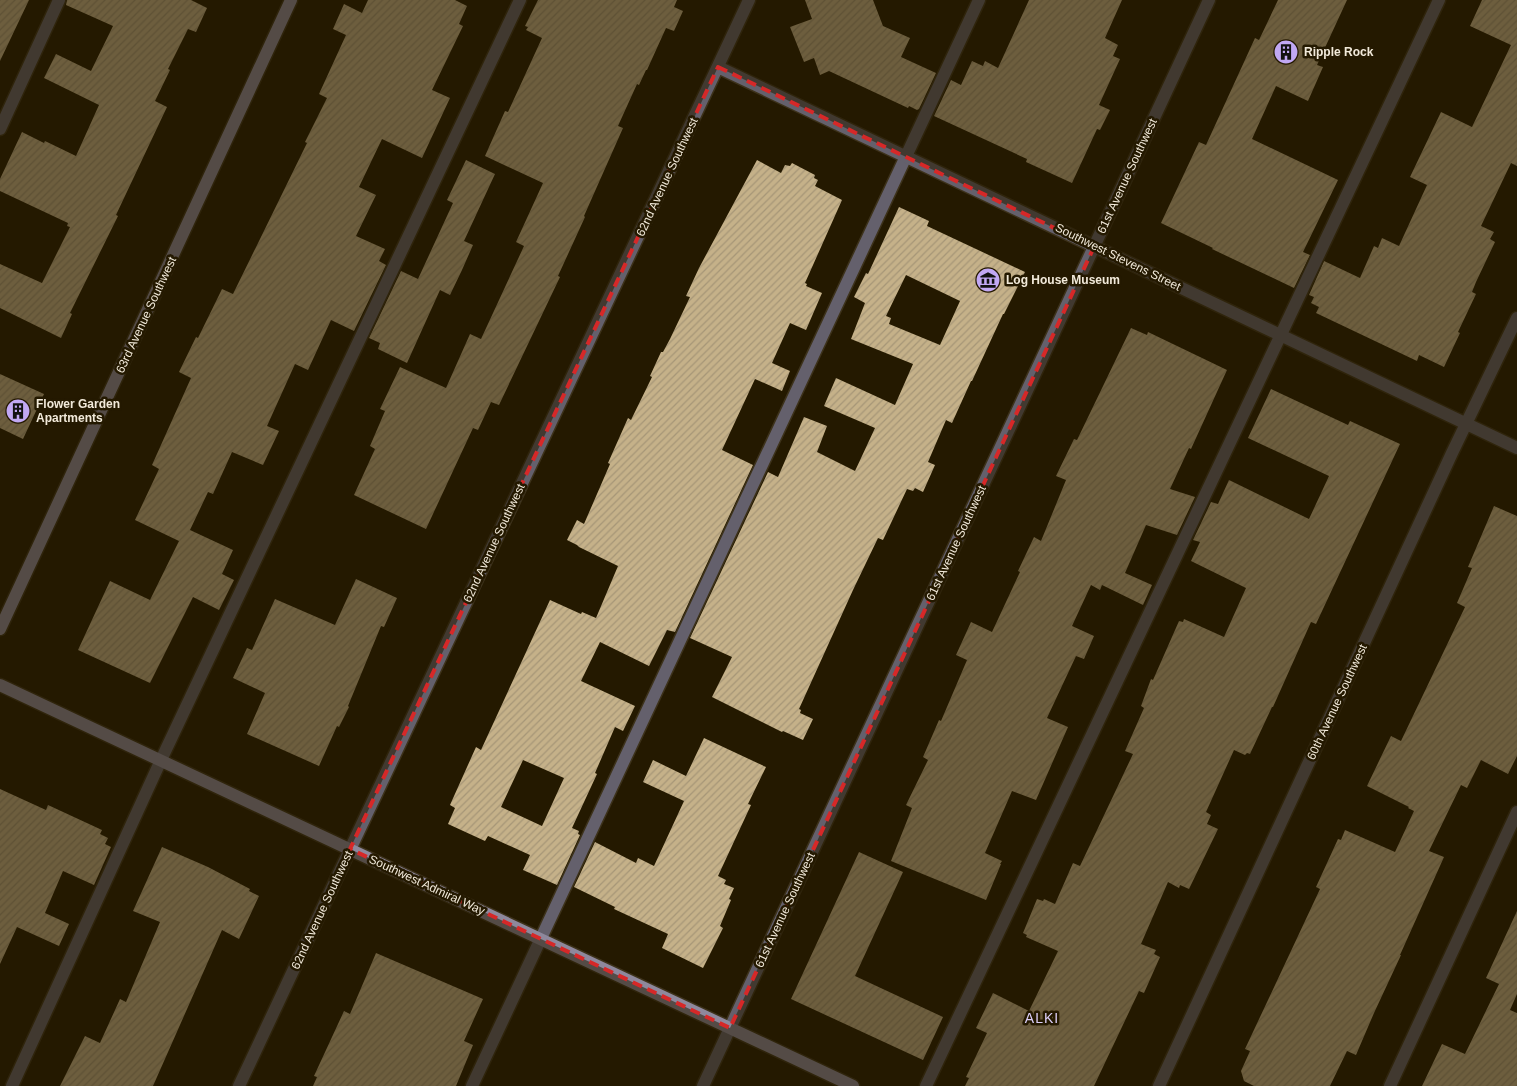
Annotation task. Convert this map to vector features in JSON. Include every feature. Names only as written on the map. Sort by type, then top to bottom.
[{"type":"main road","name":"63rd Avenue Southwest","points":[[0,629],[291,0]]},
{"type":"main road","name":"Southwest Admiral Way","points":[[0,685],[854,1086]]},
{"type":"street","points":[[0,130],[59,0]]},
{"type":"street","points":[[12,1086],[161,760],[520,0]]},
{"type":"street","name":"62nd Avenue Southwest","points":[[239,1086],[749,0]]},
{"type":"street","points":[[472,1086],[979,0]]},
{"type":"street","name":"61st Avenue Southwest","points":[[703,1086],[1209,0]]},
{"type":"street","points":[[926,1086],[1439,0]]},
{"type":"street","name":"Southwest Stevens Street","points":[[718,67],[1517,448]]},
{"type":"street","name":"60th Avenue Southwest","points":[[1159,1086],[1517,318]]},
{"type":"street","points":[[1390,1086],[1517,812]]},
{"type":"highlighted area","points":[[718,67],[1094,247],[730,1028],[350,849]]},
{"type":"building","points":[[0,0],[29,0],[0,61]]},
{"type":"building","points":[[67,0],[191,0],[207,8],[196,32],[188,29],[168,69],[170,70],[155,101],[167,107],[116,215],[118,216],[70,313],[72,314],[61,338],[0,308],[0,264],[42,283],[70,227],[67,226],[68,223],[0,191],[0,179],[22,132],[76,156],[99,105],[44,78],[56,54],[91,71],[113,26],[66,5]]},
{"type":"building","points":[[368,0],[455,0],[467,6],[459,24],[463,26],[432,90],[450,98],[422,158],[382,139],[359,187],[376,195],[356,236],[385,249],[379,261],[386,265],[354,331],[331,320],[308,370],[295,364],[267,426],[279,431],[263,465],[232,452],[213,494],[208,492],[190,530],[233,550],[222,574],[234,580],[219,610],[193,597],[150,683],[78,650],[110,581],[150,600],[179,541],[135,520],[159,469],[152,465],[191,378],[179,372],[222,289],[233,294],[307,143],[305,142],[327,98],[319,94],[346,35],[333,29],[344,4],[362,13]]},
{"type":"building","points":[[538,0],[677,0],[674,7],[683,11],[674,31],[666,28],[647,70],[639,85],[637,84],[618,126],[623,128],[558,276],[560,277],[499,405],[491,402],[478,430],[473,428],[426,529],[354,495],[375,449],[370,446],[385,411],[380,409],[400,367],[446,388],[470,334],[481,339],[524,246],[516,242],[543,183],[485,156],[505,111],[508,112],[542,38],[526,30],[528,27],[525,26]]},
{"type":"building","points":[[805,0],[873,0],[883,26],[910,38],[901,57],[936,73],[919,109],[917,110],[909,106],[908,108],[829,71],[820,75],[814,58],[804,62],[790,27],[812,19]]},
{"type":"building","points":[[1029,0],[1122,0],[1105,38],[1118,45],[1113,56],[1120,59],[1099,105],[1110,110],[1100,130],[1097,129],[1072,183],[1026,162],[1027,159],[934,116],[951,80],[961,85],[972,61],[983,66],[985,61],[998,68]]},
{"type":"building","points":[[1278,0],[1347,0],[1317,65],[1323,67],[1308,101],[1276,86],[1252,139],[1338,180],[1303,252],[1310,255],[1294,288],[1161,223],[1199,142],[1206,145],[1255,38],[1259,40]]},
{"type":"building","points":[[1482,0],[1517,0],[1517,166],[1511,163],[1481,226],[1494,232],[1490,239],[1495,242],[1476,282],[1472,292],[1476,294],[1444,367],[1419,355],[1417,361],[1316,313],[1319,307],[1311,303],[1314,297],[1309,295],[1324,261],[1360,278],[1374,246],[1378,248],[1382,238],[1399,246],[1427,185],[1410,177],[1441,112],[1472,127],[1511,45],[1470,26]]},
{"type":"building","points":[[466,160],[495,174],[464,241],[473,245],[462,270],[450,295],[440,290],[407,363],[378,349],[380,343],[369,338],[401,271],[418,279],[453,203],[447,200]]},
{"type":"building","points":[[757,160],[781,173],[785,165],[790,166],[792,163],[815,175],[814,178],[818,180],[815,186],[842,200],[805,283],[807,284],[806,286],[822,293],[806,330],[790,323],[772,363],[790,371],[782,391],[755,379],[722,450],[753,465],[675,632],[667,630],[649,666],[600,642],[581,681],[635,706],[623,731],[615,727],[595,773],[597,774],[572,828],[579,831],[578,834],[580,835],[557,885],[523,870],[530,855],[488,836],[485,841],[448,824],[455,808],[450,805],[476,747],[481,750],[550,600],[581,614],[582,612],[596,618],[618,566],[567,540],[577,520],[584,524],[628,418],[631,420],[652,377],[650,376],[661,352],[663,352],[670,339],[690,297],[686,296]],"holes":[[[523,760],[564,778],[542,826],[501,807]]]},
{"type":"building","points":[[899,207],[929,221],[927,226],[1025,272],[1003,314],[952,423],[946,420],[928,462],[935,465],[923,492],[915,488],[913,491],[907,489],[883,540],[878,538],[853,590],[799,709],[801,710],[800,713],[813,719],[803,740],[782,732],[712,697],[732,657],[690,638],[768,472],[778,477],[804,417],[827,426],[817,452],[855,471],[875,428],[824,406],[836,378],[895,405],[913,364],[851,339],[865,303],[854,297],[866,273],[868,274]],"holes":[[[906,275],[960,301],[940,345],[889,324],[891,318],[886,316]]]},
{"type":"building","points":[[1131,328],[1147,335],[1148,332],[1227,370],[1191,449],[1189,448],[1170,489],[1195,497],[1177,535],[1146,525],[1125,573],[1152,585],[1143,605],[1102,585],[1100,590],[1091,585],[1072,626],[1094,636],[1084,659],[1076,656],[1047,718],[1068,727],[1036,800],[1012,791],[985,853],[1002,861],[986,900],[891,861],[912,808],[906,805],[928,760],[923,757],[939,720],[941,721],[967,660],[956,655],[971,622],[992,632],[1034,537],[1041,541],[1066,480],[1056,476],[1074,439],[1077,440]]},
{"type":"building","name":"Flower Garden Apartments","points":[[0,374],[44,394],[23,439],[0,428]]},
{"type":"building","points":[[1271,389],[1348,425],[1350,421],[1400,444],[1316,624],[1311,622],[1250,754],[1247,753],[1245,755],[1234,750],[1206,812],[1211,815],[1207,824],[1218,829],[1189,889],[1180,885],[1179,888],[1168,882],[1141,944],[1156,950],[1154,954],[1160,957],[1144,993],[1139,991],[1094,1086],[965,1086],[969,1078],[966,1077],[987,1033],[976,1028],[993,993],[1029,1011],[1058,951],[1026,937],[1027,935],[1023,933],[1037,899],[1043,901],[1044,899],[1055,904],[1073,863],[1080,866],[1133,754],[1125,751],[1144,708],[1141,706],[1151,679],[1153,680],[1179,621],[1183,622],[1184,619],[1224,637],[1246,588],[1191,561],[1200,542],[1193,540],[1211,502],[1218,504],[1229,480],[1309,519],[1329,476],[1248,438]]},
{"type":"building","points":[[1494,506],[1517,516],[1517,756],[1508,774],[1481,760],[1467,788],[1461,785],[1429,851],[1444,857],[1356,1055],[1347,1051],[1330,1086],[1254,1086],[1244,1081],[1241,1071],[1250,1051],[1245,1049],[1320,889],[1316,887],[1338,839],[1341,840],[1345,830],[1395,852],[1414,811],[1367,786],[1391,736],[1401,741],[1465,607],[1457,603],[1472,568],[1468,567]]},
{"type":"building","points":[[356,579],[397,598],[384,627],[381,626],[349,707],[339,727],[337,726],[319,766],[247,734],[265,693],[233,678],[247,648],[252,650],[275,599],[335,625]]},
{"type":"building","points":[[704,738],[766,767],[748,804],[751,805],[718,876],[726,880],[724,884],[734,888],[720,926],[723,928],[703,968],[662,948],[668,934],[614,909],[615,907],[574,887],[595,842],[636,863],[638,858],[654,866],[684,801],[643,782],[653,760],[686,776]]},
{"type":"building","points":[[0,789],[46,810],[48,805],[102,830],[100,834],[108,838],[105,844],[111,847],[94,885],[63,871],[45,913],[69,924],[59,946],[17,927],[0,964]]},
{"type":"building","points":[[162,847],[208,867],[250,889],[249,891],[259,896],[239,939],[222,930],[153,1086],[60,1086],[85,1036],[100,1043],[120,999],[126,1002],[160,922],[133,911]]},
{"type":"building","points":[[859,852],[903,872],[855,976],[943,1017],[923,1060],[791,999]]},
{"type":"building","points":[[1517,911],[1517,994],[1510,1010],[1517,1013],[1517,1086],[1422,1086],[1442,1044],[1465,1054],[1499,984],[1486,978]]},
{"type":"building","points":[[376,953],[483,999],[464,1041],[473,1045],[456,1086],[313,1086],[317,1077],[314,1076],[344,1011],[350,1014]]},
{"type":"place","name":"Ripple Rock","points":[[1286,52]]},
{"type":"place","name":"Log House Museum","points":[[988,280]]},
{"type":"place","name":"Flower Garden Apartments","points":[[18,411]]},
{"type":"district","name":"ALKI","points":[[1042,1018]]}]
